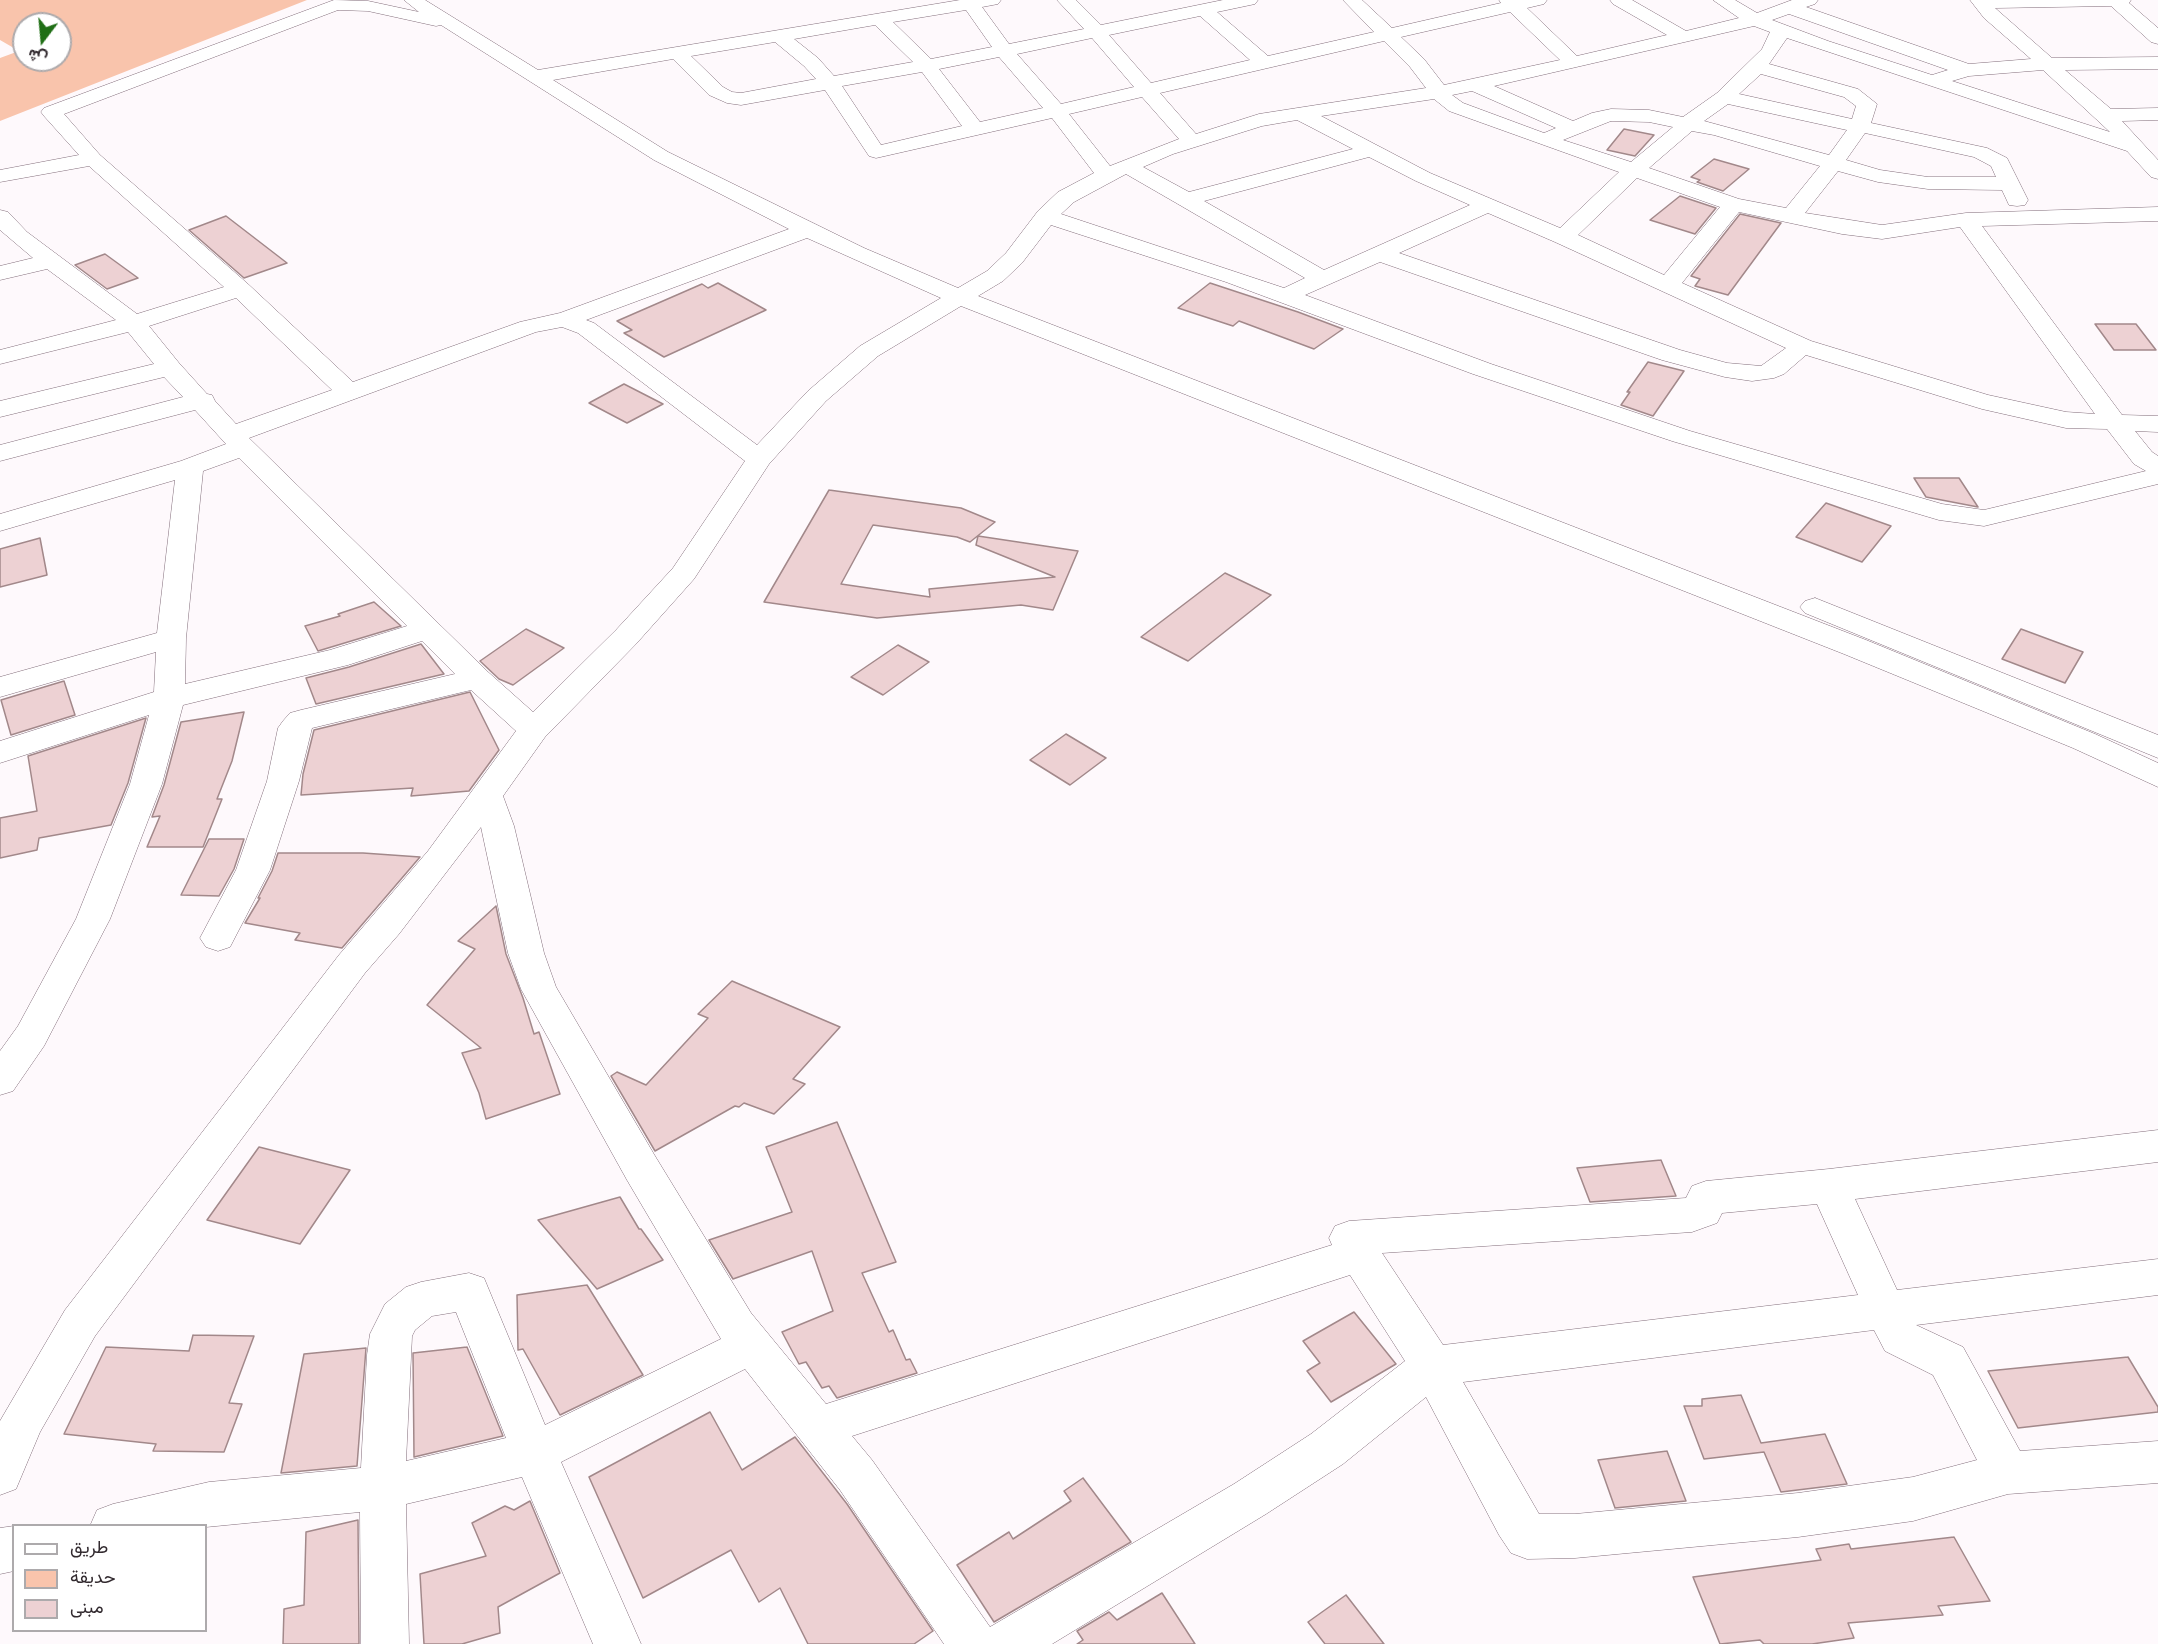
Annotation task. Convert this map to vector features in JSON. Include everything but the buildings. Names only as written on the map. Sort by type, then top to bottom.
[{"type":"street","points":[[413,0],[447,12],[561,73],[681,148],[970,291],[1855,647],[2084,741],[2158,776]]},
{"type":"street","points":[[534,77],[886,18],[959,3],[992,0]]},
{"type":"street","points":[[1066,0],[1097,32],[1191,141]]},
{"type":"street","points":[[678,54],[716,91],[732,99],[748,99],[1004,51],[1249,0]]},
{"type":"street","points":[[1352,0],[1418,63],[1439,92],[1456,108],[1544,141],[1734,204],[1842,227],[1882,232],[1966,220],[2158,214]]},
{"type":"street","points":[[779,36],[811,62],[830,83],[876,152],[974,128],[1266,64],[1511,3],[1538,0]]},
{"type":"street","points":[[1618,0],[1682,36]]},
{"type":"street","points":[[1722,0],[1755,20],[1780,30],[2136,147]]},
{"type":"street","points":[[2115,0],[2158,38]]},
{"type":"street","points":[[1980,1],[2122,0]]},
{"type":"street","points":[[1980,1],[1990,14],[2106,115],[2158,173]]},
{"type":"street","points":[[856,3],[886,18],[927,65],[974,128]]},
{"type":"street","points":[[959,3],[1058,111],[1116,170],[1186,199],[1323,279]]},
{"type":"street","points":[[1511,3],[1574,63]]},
{"type":"street","points":[[0,1474],[22,1421],[80,1323],[352,964],[387,926],[487,796],[534,730],[626,637],[684,573],[759,459],[817,396],[869,351],[995,276],[1014,258],[1046,216],[1066,197],[1116,170],[1191,141],[1258,120],[1439,92],[1574,63],[1755,20],[1798,3],[1967,70]]},
{"type":"street","points":[[349,392],[240,289],[93,159],[51,112],[336,5],[368,6],[399,14],[447,12],[534,77],[661,156],[808,230],[1868,627],[2158,747]]},
{"type":"street","points":[[1204,10],[1266,64]]},
{"type":"street","points":[[1563,237],[1634,170],[1677,135],[1688,123],[1724,97],[1756,67],[1773,46],[1780,30]]},
{"type":"street","points":[[1826,85],[1852,55]]},
{"type":"street","points":[[1931,81],[1967,70],[2047,64],[2158,63]]},
{"type":"street","points":[[1756,67],[1851,93],[1867,104],[1860,126],[1791,216]]},
{"type":"street","points":[[1473,84],[1571,127]]},
{"type":"street","points":[[1724,97],[1980,152],[2000,162],[2026,217]]},
{"type":"street","points":[[1299,113],[1368,151],[1802,346],[1982,401],[2066,420],[2158,424]]},
{"type":"street","points":[[1544,141],[1571,127],[1611,114],[1649,116],[1688,123],[1833,164],[1901,180],[1928,183],[2009,184]]},
{"type":"street","points":[[2106,115],[2158,114]]},
{"type":"street","points":[[1186,199],[1368,151]]},
{"type":"street","points":[[0,176],[93,159]]},
{"type":"street","points":[[1668,285],[1734,204]]},
{"type":"street","points":[[1285,296],[1488,206]]},
{"type":"street","points":[[1046,216],[1234,277],[1482,369],[1681,436],[1939,513],[1984,518],[2158,476]]},
{"type":"street","points":[[0,218],[19,237],[134,323],[170,368],[203,400],[238,440],[477,679],[534,730]]},
{"type":"street","points":[[1966,220],[2114,422],[2143,458],[2158,467]]},
{"type":"street","points":[[0,523],[190,467],[238,440],[349,392],[528,327],[564,320],[808,230]]},
{"type":"street","points":[[1379,254],[1671,355],[1725,370],[1752,374],[1765,373],[1775,369],[1802,346]]},
{"type":"street","points":[[0,273],[52,261]]},
{"type":"street","points":[[0,357],[134,323],[240,289]]},
{"type":"street","points":[[564,320],[586,328],[759,459]]},
{"type":"street","points":[[0,408],[170,368]]},
{"type":"street","points":[[0,453],[203,400]]},
{"type":"street","points":[[0,1080],[31,1036],[93,920],[146,784],[169,698],[171,638],[190,467]]},
{"type":"street","points":[[0,752],[169,698],[337,658],[429,629]]},
{"type":"street","points":[[0,687],[171,638]]},
{"type":"street","points":[[218,938],[238,902],[257,859],[283,781],[294,728],[301,720],[477,679]]},
{"type":"street","points":[[487,796],[497,826],[526,953],[539,989],[641,1168],[736,1326],[856,1475],[973,1644]]},
{"type":"street","points":[[2158,1146],[1829,1186],[1706,1198],[1703,1211],[1692,1215],[1349,1238],[1432,1366],[1515,1520],[1527,1537],[1575,1536],[1798,1515],[1913,1499],[2008,1473],[2158,1462]]},
{"type":"street","points":[[1829,1186],[1900,1338],[1948,1361],[2008,1473]]},
{"type":"street","points":[[818,1427],[1360,1254]]},
{"type":"street","points":[[1007,1644],[1250,1499],[1317,1456],[1432,1366],[2158,1277]]},
{"type":"street","points":[[385,1644],[383,1488],[390,1334],[400,1317],[421,1300],[469,1291],[534,1453],[617,1644]]},
{"type":"street","points":[[122,1524],[209,1504],[383,1488],[534,1453],[751,1345]]},
{"type":"green space","points":[[0,0],[307,0],[0,121],[0,58],[12,54],[12,72],[72,72],[72,12],[12,12],[12,47],[0,40]]}]
